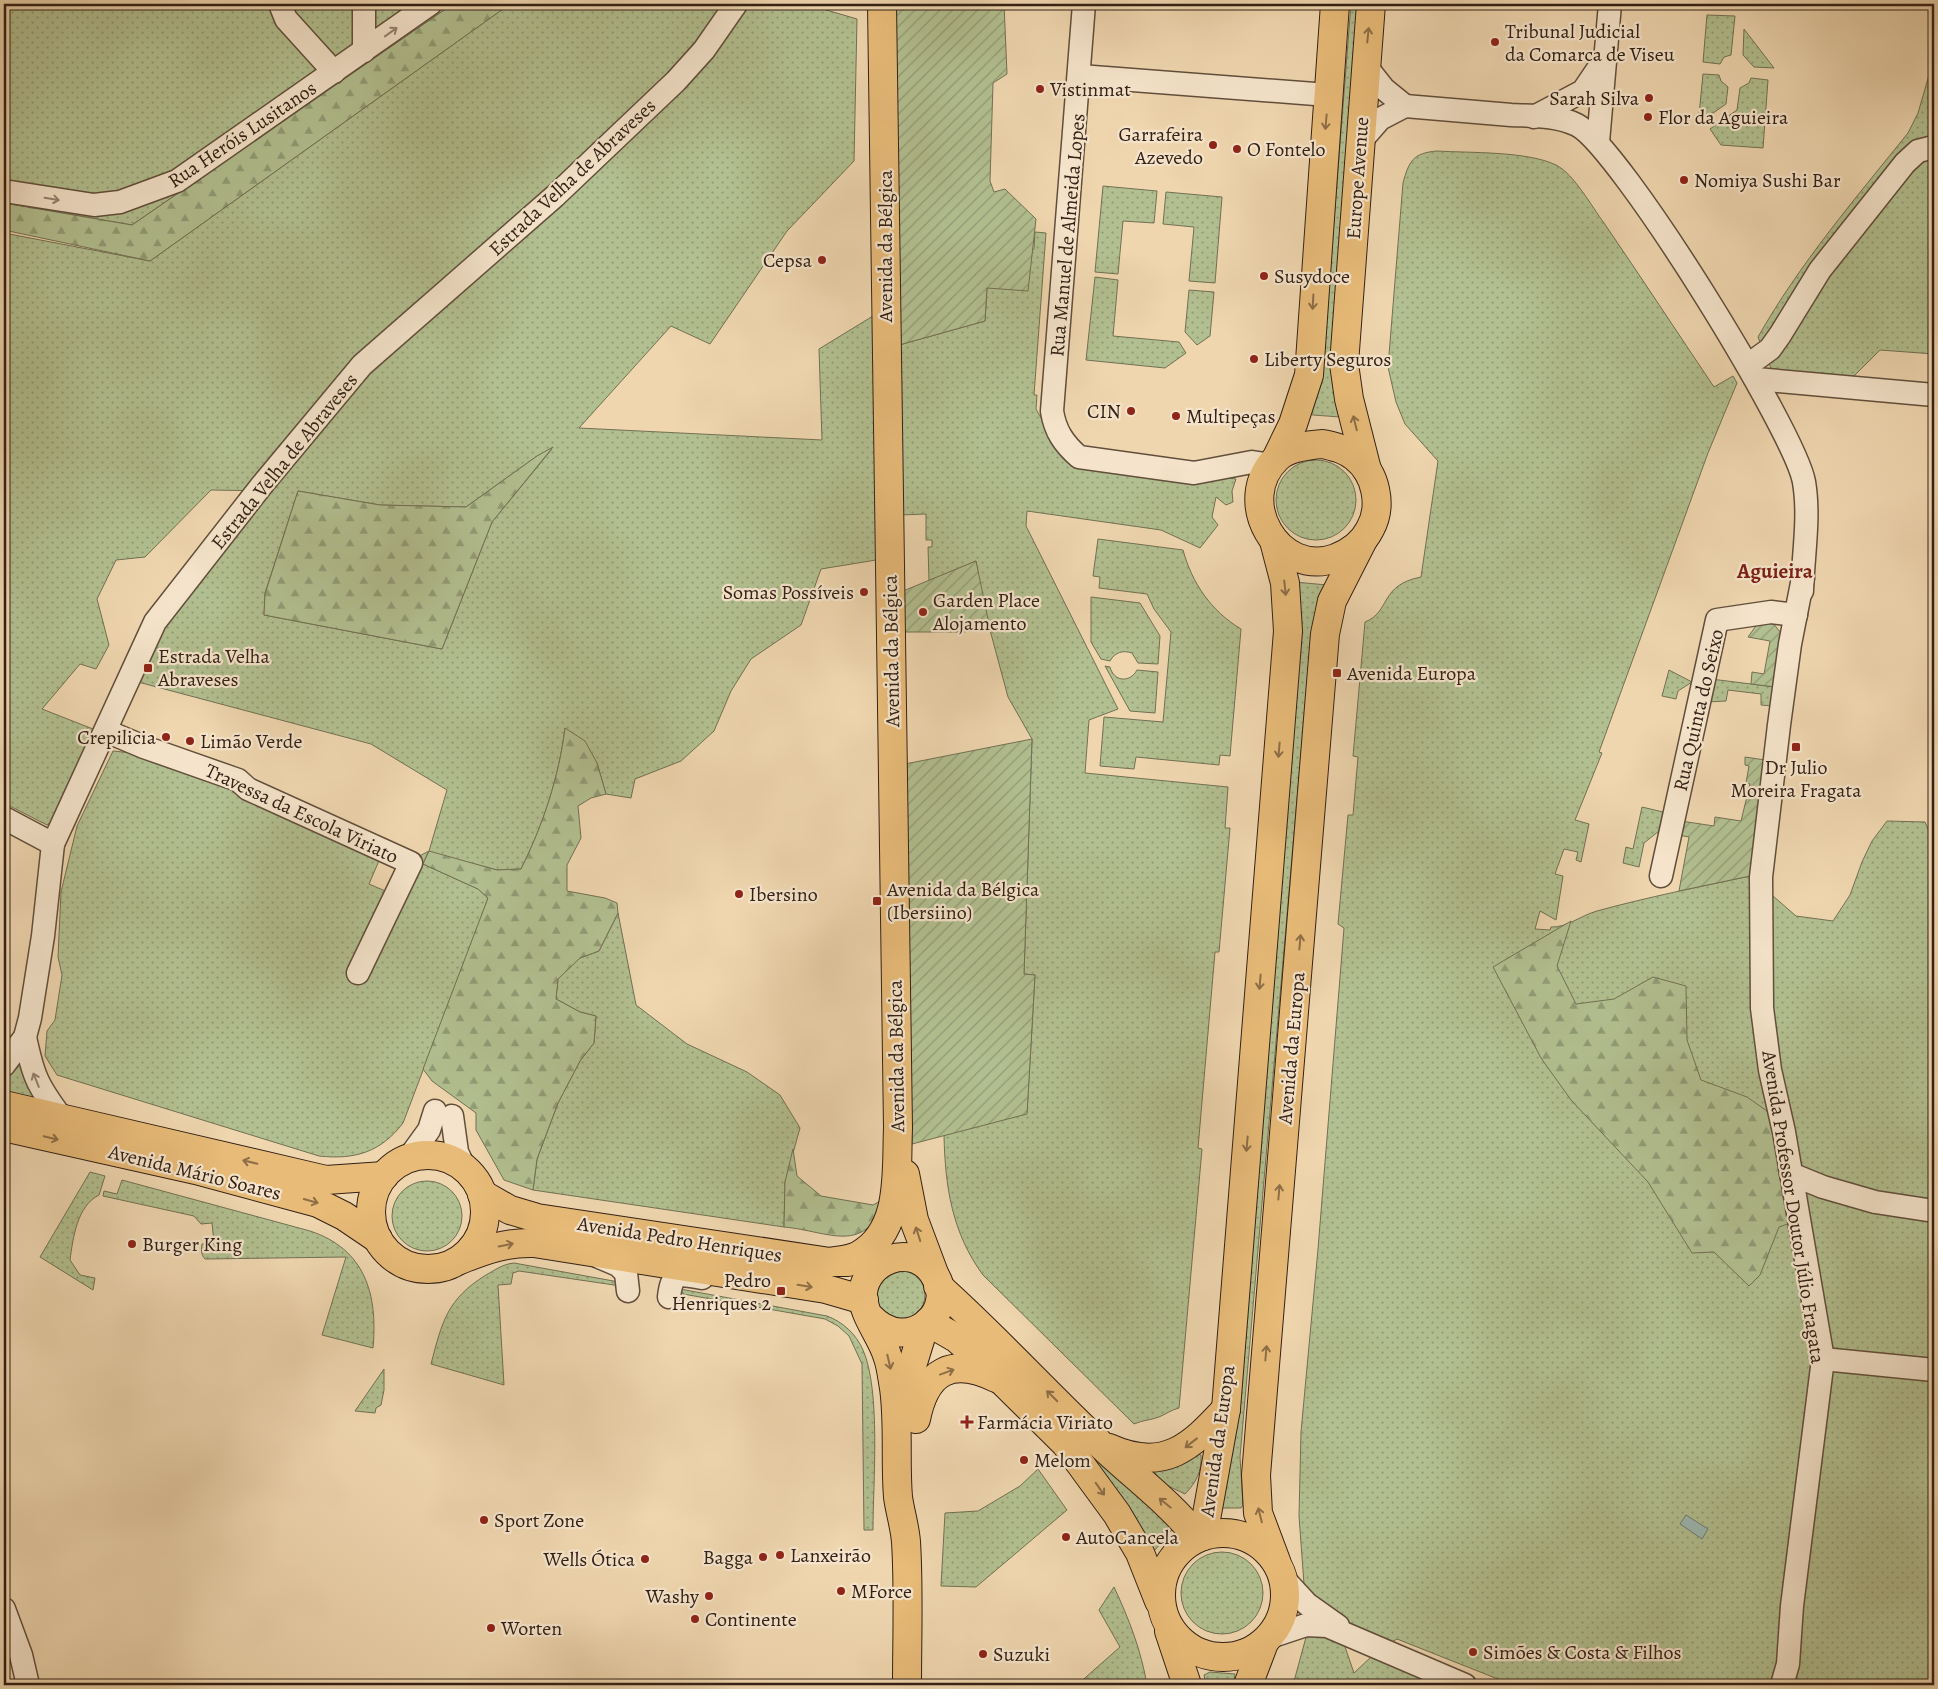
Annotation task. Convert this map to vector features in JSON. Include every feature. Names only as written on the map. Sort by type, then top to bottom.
[{"type":"main road","name":"Avenida da Bélgica","points":[[830,1262],[851,1258],[870,1247],[888,1222],[893,1204],[898,1128],[882,4]]},
{"type":"main road","name":"Europe Avenue","points":[[1274,461],[1294,424],[1309,375],[1335,4]]},
{"type":"main road","name":"Europe Avenue","points":[[1367,470],[1349,399],[1344,364],[1371,4]]},
{"type":"main road","points":[[1323,444],[1340,448],[1356,457],[1367,470],[1374,484],[1376,506],[1371,528],[1363,540],[1348,553],[1329,560],[1315,560],[1290,554],[1274,541],[1263,523],[1259,502],[1263,480],[1274,461],[1306,445],[1323,444]]},
{"type":"main road","name":"Avenida da Europa","points":[[1279,1570],[1258,1513],[1256,1475],[1325,634],[1332,601],[1363,540]]},
{"type":"main road","name":"Avenida da Europa","points":[[1200,1537],[1226,1409],[1288,631],[1285,583],[1274,541]]},
{"type":"main road","name":"Avenida Mário Soares","points":[[4,1105],[326,1180],[384,1176]]},
{"type":"main road","name":"Avenida Mário Soares","points":[[4,1127],[196,1170],[318,1203],[344,1216],[378,1239]]},
{"type":"main road","points":[[886,1261],[899,1200],[898,1128]]},
{"type":"main road","points":[[898,1128],[914,1220],[938,1282],[939,1305],[918,1340],[911,1374],[912,1520],[906,1541]]},
{"type":"main road","points":[[423,1155],[438,1156],[453,1161],[466,1169],[482,1194],[486,1212],[482,1231],[474,1247],[460,1260],[443,1268],[424,1269],[415,1267],[390,1254],[378,1239],[372,1224],[372,1207],[375,1191],[384,1176],[395,1166],[408,1159],[423,1155]]},
{"type":"main road","name":"Avenida Pedro Henriques","points":[[482,1194],[510,1210],[536,1218],[830,1262],[886,1261]]},
{"type":"main road","name":"Avenida Pedro Henriques","points":[[460,1260],[489,1249],[516,1243],[587,1252],[826,1289],[867,1308]]},
{"type":"main road","points":[[907,1685],[906,1541],[898,1497],[897,1415],[887,1354],[867,1308],[865,1282],[871,1272],[886,1261],[912,1258],[922,1262],[938,1282],[1099,1443],[1180,1515],[1200,1537]]},
{"type":"main road","points":[[867,1308],[878,1326],[889,1332],[901,1334],[913,1332],[926,1325]]},
{"type":"main road","points":[[926,1325],[964,1344],[1005,1382],[1065,1443],[1095,1481],[1140,1553],[1187,1685]]},
{"type":"main road","points":[[911,1460],[918,1411],[924,1390],[933,1380],[946,1371],[962,1367],[977,1369],[1005,1382]]},
{"type":"main road","points":[[1099,1443],[1136,1458],[1165,1456],[1183,1450],[1195,1441],[1226,1409]]},
{"type":"main road","points":[[1223,1533],[1244,1536],[1262,1546],[1279,1570],[1286,1595],[1283,1613],[1276,1630],[1267,1640],[1248,1653],[1230,1658],[1211,1657],[1194,1651],[1178,1640],[1164,1616],[1160,1589],[1164,1571],[1174,1556],[1187,1544],[1200,1537],[1223,1533]]},
{"type":"main road","points":[[1248,1685],[1267,1640]]},
{"type":"street","points":[[280,4],[286,19],[334,72]]},
{"type":"street","points":[[364,4],[364,51]]},
{"type":"street","name":"Rua Heróis Lusitanos","points":[[4,191],[94,205],[120,202],[177,181],[430,4]]},
{"type":"street","name":"Estrada Velha de Abraveses","points":[[25,1036],[37,979],[53,844],[155,622],[262,485],[362,365],[555,196],[676,82],[704,50],[736,4]]},
{"type":"street","name":"Rua Manuel de Almeida Lopes","points":[[1084,4],[1080,76],[1052,411],[1058,433],[1065,445],[1079,457],[1194,473],[1252,462],[1274,461]]},
{"type":"street","points":[[1598,142],[1610,4]]},
{"type":"street","points":[[1578,125],[1577,107],[1583,91],[1606,57]]},
{"type":"street","points":[[1360,142],[1380,119],[1405,106],[1384,89],[1365,65]]},
{"type":"street","points":[[1080,76],[1328,95]]},
{"type":"street","points":[[1534,117],[1583,91]]},
{"type":"street","name":"Avenida Professor Doutor Júlio Fragata","points":[[1405,106],[1553,118],[1578,125],[1598,142],[1652,215],[1752,372],[1798,462],[1804,482],[1806,504],[1801,639],[1776,846],[1761,877]]},
{"type":"street","points":[[1752,372],[1775,342],[1820,270],[1905,162],[1918,151],[1934,147]]},
{"type":"street","points":[[1752,372],[1934,395]]},
{"type":"street","name":"Avenida Professor Doutor Júlio Fragata","points":[[1782,1685],[1788,1664],[1792,1606],[1823,1359],[1791,1174],[1770,1070],[1762,1008],[1761,877],[1778,725],[1803,578]]},
{"type":"street","name":"Rua Quinta do Seixo","points":[[1661,876],[1716,620],[1771,612],[1796,615]]},
{"type":"street","name":"Travessa da Escola Viriato","points":[[106,731],[144,747],[238,780],[248,789],[411,863],[358,973]]},
{"type":"street","points":[[4,818],[53,844]]},
{"type":"street","points":[[4,1065],[25,1036]]},
{"type":"street","points":[[25,1036],[32,1070],[40,1089],[61,1117]]},
{"type":"street","points":[[408,1159],[429,1130],[444,1114],[457,1152],[466,1169]]},
{"type":"street","points":[[1791,1174],[1823,1187],[1875,1202],[1934,1211]]},
{"type":"street","points":[[587,1252],[623,1269],[628,1276],[628,1291]]},
{"type":"street","name":"Avenida Pedro Henriques","points":[[669,1297],[672,1280],[681,1274],[738,1284],[758,1278]]},
{"type":"street","points":[[1823,1359],[1934,1370]]},
{"type":"street","points":[[1279,1570],[1311,1608],[1354,1636]]},
{"type":"street","points":[[4,1609],[21,1655],[28,1685]]},
{"type":"street","points":[[1267,1640],[1311,1624],[1327,1626],[1466,1685]]},
{"type":"green space","points":[[4,4],[453,4],[132,225],[4,203]]},
{"type":"green space","points":[[453,4],[510,4],[150,261],[4,230],[4,203],[132,225]]},
{"type":"green space","points":[[510,4],[817,4],[823,9],[857,19],[854,161],[787,231],[710,344],[671,326],[579,428],[822,440],[819,349],[873,316],[876,560],[821,569],[801,625],[751,659],[731,691],[714,731],[681,761],[635,779],[631,798],[606,794],[597,763],[565,728],[559,765],[549,800],[521,869],[497,870],[428,852],[423,864],[478,889],[488,898],[403,1123],[386,1141],[366,1152],[356,1155],[344,1157],[319,1156],[57,1075],[45,1056],[47,1031],[55,1020],[62,975],[58,957],[61,892],[77,826],[113,751],[133,753],[228,784],[381,856],[369,884],[390,893],[402,865],[429,851],[447,790],[371,744],[138,682],[158,638],[180,601],[270,491],[211,490],[145,557],[116,560],[97,599],[109,645],[96,669],[80,664],[42,709],[93,729],[52,821],[47,825],[4,803],[4,233],[150,261]],"holes":[[[552,449],[492,522],[442,649],[264,615],[265,593],[298,491],[380,505],[466,507],[537,456]]]},
{"type":"green space","points":[[892,4],[1004,4],[1007,74],[993,83],[990,181],[994,192],[1005,189],[1036,219],[1028,291],[987,288],[985,321],[899,345]]},
{"type":"green space","points":[[1351,4],[1361,4],[1340,417],[1310,414],[1325,336]]},
{"type":"green space","points":[[1707,15],[1735,16],[1731,55],[1724,57],[1720,64],[1703,62]]},
{"type":"green space","points":[[1744,29],[1774,68],[1754,67],[1743,55]]},
{"type":"green space","points":[[1934,58],[1934,354],[1880,350],[1853,377],[1773,373],[1758,337],[1810,257],[1908,133],[1918,113]]},
{"type":"green space","points":[[1703,74],[1719,75],[1721,81],[1728,87],[1726,104],[1703,120],[1699,115]]},
{"type":"green space","points":[[1751,78],[1768,80],[1763,148],[1721,145],[1710,129],[1737,110],[1740,88],[1749,83]]},
{"type":"green space","points":[[1437,151],[1530,157],[1544,160],[1563,169],[1588,200],[1714,387],[1733,376],[1737,383],[1708,453],[1599,752],[1602,753],[1575,820],[1589,824],[1581,862],[1576,860],[1578,852],[1564,849],[1555,874],[1563,876],[1556,920],[1540,911],[1535,929],[1550,930],[1551,927],[1557,927],[1597,911],[1750,876],[1796,916],[1833,921],[1850,895],[1872,841],[1887,821],[1925,822],[1934,843],[1934,1685],[1513,1685],[1397,1639],[1390,1643],[1323,1612],[1304,1584],[1299,1516],[1301,1432],[1344,928],[1338,924],[1348,815],[1353,815],[1358,757],[1353,756],[1365,622],[1379,612],[1398,586],[1421,577],[1438,461],[1405,424],[1396,402],[1388,367],[1403,183],[1407,169],[1417,156]]},
{"type":"green space","points":[[1103,186],[1157,191],[1154,223],[1123,221],[1118,274],[1095,272]]},
{"type":"green space","points":[[1166,192],[1222,197],[1215,283],[1189,281],[1194,227],[1163,224]]},
{"type":"green space","points":[[1035,232],[1046,233],[1034,395],[1037,395],[1036,409],[1045,425],[1074,465],[1100,471],[1189,483],[1229,478],[1236,479],[1232,491],[1233,502],[1226,505],[1216,497],[1212,517],[1218,525],[1200,548],[1161,530],[1027,511],[1026,526],[1118,709],[1089,720],[1085,773],[1228,787],[1225,828],[1230,828],[1219,952],[1215,952],[1198,1148],[1202,1149],[1179,1408],[1159,1417],[1134,1424],[983,1275],[972,1259],[957,1226],[946,1172],[944,1135],[1027,1113],[1035,975],[1024,974],[1032,739],[1008,697],[983,604],[976,561],[929,581],[928,547],[932,547],[932,540],[926,540],[926,514],[900,515],[899,345],[985,321],[987,288],[1034,249]]},
{"type":"green space","points":[[1095,277],[1118,280],[1113,336],[1179,342],[1186,353],[1165,368],[1086,360]]},
{"type":"green space","points":[[1189,290],[1214,292],[1210,336],[1197,345],[1185,332]]},
{"type":"green space","points":[[553,447],[492,522],[442,649],[264,615],[265,594],[298,491],[380,505],[466,507],[537,456]]},
{"type":"green space","points":[[1316,460],[1331,463],[1344,472],[1353,485],[1356,500],[1353,515],[1344,528],[1331,537],[1316,540],[1301,537],[1288,528],[1279,515],[1276,500],[1279,485],[1288,472],[1301,463]]},
{"type":"green space","points":[[1098,539],[1183,550],[1197,585],[1204,595],[1221,614],[1241,629],[1230,756],[1220,755],[1219,765],[1136,757],[1134,769],[1100,766],[1104,717],[1163,722],[1171,632],[1154,609],[1147,594],[1099,588],[1100,577],[1093,576]]},
{"type":"green space","points":[[976,561],[990,629],[963,632],[902,632],[903,591]]},
{"type":"green space","points":[[1295,582],[1327,585],[1314,620],[1310,650],[1240,1457],[1243,1505],[1241,1508],[1213,1508]]},
{"type":"green space","points":[[1091,597],[1140,603],[1160,636],[1158,664],[1138,663],[1132,653],[1125,652],[1120,652],[1110,661],[1101,659],[1091,642]]},
{"type":"green space","points":[[1772,622],[1781,633],[1775,687],[1751,684],[1752,672],[1764,674],[1770,641],[1748,637],[1758,623]]},
{"type":"green space","points":[[1105,666],[1110,667],[1115,676],[1122,679],[1130,677],[1137,670],[1158,672],[1155,713],[1130,711]]},
{"type":"green space","points":[[1669,670],[1692,682],[1678,691],[1676,699],[1662,696]]},
{"type":"green space","points":[[1711,679],[1775,687],[1772,706],[1761,705],[1761,694],[1728,690],[1726,701],[1706,702]]},
{"type":"green space","points":[[565,728],[585,741],[597,763],[606,794],[591,798],[578,806],[581,838],[567,865],[567,891],[605,898],[617,903],[618,913],[599,951],[580,958],[558,979],[556,999],[580,1012],[596,1016],[594,1043],[580,1061],[558,1103],[537,1159],[533,1190],[504,1180],[476,1130],[476,1113],[432,1081],[423,1069],[488,898],[478,889],[423,864],[429,851],[497,870],[521,869],[549,800],[559,765]]},
{"type":"green space","points":[[1032,739],[1024,974],[1035,975],[1027,1114],[912,1144],[905,764]]},
{"type":"green space","points":[[1745,757],[1765,760],[1750,876],[1679,891],[1689,837],[1678,835],[1681,821],[1714,826],[1715,817],[1741,821],[1750,784],[1746,783],[1749,766],[1745,765]]},
{"type":"green space","points":[[1642,807],[1663,812],[1659,831],[1644,843],[1639,867],[1623,863],[1626,847],[1633,849]]},
{"type":"green space","points":[[618,913],[636,1005],[687,1044],[747,1072],[780,1095],[800,1128],[785,1182],[784,1227],[533,1190],[537,1159],[558,1103],[580,1061],[594,1043],[596,1016],[580,1012],[556,999],[558,978],[580,958],[599,951]]},
{"type":"green space","points":[[1571,921],[1557,966],[1576,1004],[1614,999],[1653,977],[1686,986],[1687,1040],[1701,1080],[1747,1097],[1767,1111],[1799,1220],[1779,1227],[1760,1275],[1749,1286],[1714,1252],[1692,1253],[1648,1182],[1571,1100],[1541,1058],[1493,967]]},
{"type":"green space","points":[[23,1049],[27,1085],[37,1103],[4,1095],[4,1078]]},
{"type":"green space","points":[[793,1149],[797,1176],[821,1196],[873,1205],[886,1198],[877,1216],[868,1228],[856,1234],[844,1236],[784,1227],[785,1182]]},
{"type":"green space","points":[[90,1172],[105,1176],[99,1195],[86,1207],[77,1223],[70,1260],[80,1275],[95,1278],[93,1290],[40,1257]]},
{"type":"green space","points":[[122,1180],[310,1231],[329,1239],[344,1249],[364,1276],[370,1292],[373,1309],[373,1348],[322,1335],[346,1257],[205,1259],[202,1252],[202,1244],[214,1243],[212,1223],[201,1224],[194,1216],[103,1196],[104,1191],[117,1194]]},
{"type":"green space","points":[[434,1181],[447,1187],[456,1196],[460,1202],[462,1216],[460,1230],[452,1241],[441,1249],[420,1251],[413,1249],[402,1241],[394,1230],[392,1209],[394,1202],[402,1191],[413,1183]]},
{"type":"green space","points":[[514,1263],[619,1282],[618,1285],[614,1285],[519,1271],[513,1273],[511,1284],[498,1285],[504,1385],[431,1364],[443,1324],[454,1303],[462,1293],[486,1275],[503,1266]]},
{"type":"green space","points":[[901,1271],[910,1273],[918,1278],[923,1286],[925,1295],[923,1304],[918,1312],[910,1317],[901,1319],[892,1317],[884,1312],[879,1304],[877,1295],[879,1286],[884,1278],[892,1273]]},
{"type":"green space","points":[[680,1289],[827,1316],[844,1325],[853,1334],[863,1350],[869,1368],[872,1389],[875,1437],[873,1530],[864,1530],[862,1364],[849,1336],[838,1326],[825,1319],[683,1294]]},
{"type":"green space","points":[[956,1321],[1173,1529],[1154,1551],[953,1324]]},
{"type":"green space","points":[[384,1369],[384,1390],[381,1405],[376,1408],[375,1413],[355,1411]]},
{"type":"green space","points":[[1197,1454],[1201,1455],[1199,1471],[1192,1486],[1185,1494],[1162,1483],[1154,1471]]},
{"type":"green space","points":[[1038,1469],[1067,1510],[976,1587],[941,1586],[945,1513],[978,1511],[1020,1486]]},
{"type":"green space","points":[[1222,1552],[1238,1555],[1251,1564],[1260,1577],[1263,1593],[1260,1609],[1251,1622],[1238,1631],[1222,1634],[1206,1631],[1193,1622],[1184,1609],[1181,1593],[1184,1577],[1193,1564],[1206,1555]]},
{"type":"green space","points":[[1114,1587],[1134,1635],[1147,1685],[1077,1685],[1120,1647],[1099,1610]]},
{"type":"green space","points":[[1308,1630],[1344,1644],[1354,1673],[1371,1657],[1437,1685],[1293,1685]]},
{"type":"green space","points":[[1210,1672],[1235,1674],[1233,1685],[1206,1685],[1204,1675]]},
{"type":"water","points":[[1686,1515],[1708,1529],[1702,1539],[1680,1524]]},
{"type":"place","name":"Tribunal Judicial da Comarca de Viseu","points":[[1495,42]]},
{"type":"place","name":"Vistinmat","points":[[1040,89]]},
{"type":"place","name":"Sarah Silva","points":[[1649,98]]},
{"type":"place","name":"Flor da Aguieira","points":[[1648,117]]},
{"type":"place","name":"Garrafeira Azevedo","points":[[1213,145]]},
{"type":"place","name":"O Fontelo","points":[[1237,149]]},
{"type":"place","name":"Nomiya Sushi Bar","points":[[1684,180]]},
{"type":"place","name":"Cepsa","points":[[822,260]]},
{"type":"place","name":"Susydoce","points":[[1264,276]]},
{"type":"place","name":"Liberty Seguros","points":[[1254,359]]},
{"type":"place","name":"CIN","points":[[1131,411]]},
{"type":"place","name":"Multipeças","points":[[1176,416]]},
{"type":"place","name":"Somas Possíveis","points":[[864,592]]},
{"type":"place","name":"Garden Place Alojamento","points":[[923,612]]},
{"type":"place","name":"Estrada Velha Abraveses","points":[[148,668]]},
{"type":"place","name":"Avenida Europa","points":[[1337,673]]},
{"type":"place","name":"Crepilicia","points":[[166,737]]},
{"type":"place","name":"Limão Verde","points":[[190,741]]},
{"type":"place","name":"Dr Julio Moreira Fragata","points":[[1796,747]]},
{"type":"place","name":"Ibersino","points":[[739,894]]},
{"type":"place","name":"Avenida da Bélgica (Ibersiino)","points":[[877,901]]},
{"type":"place","name":"Burger King","points":[[132,1244]]},
{"type":"place","name":"Pedro Henriques 2","points":[[781,1291]]},
{"type":"place","name":"Farmácia Viriato","points":[[967,1422]]},
{"type":"place","name":"Melom","points":[[1024,1460]]},
{"type":"place","name":"Sport Zone","points":[[484,1520]]},
{"type":"place","name":"AutoCancela","points":[[1066,1537]]},
{"type":"place","name":"Lanxeirão","points":[[780,1555]]},
{"type":"place","name":"Bagga","points":[[763,1557]]},
{"type":"place","name":"Wells Ótica","points":[[645,1559]]},
{"type":"place","name":"MForce","points":[[841,1591]]},
{"type":"place","name":"Washy","points":[[709,1596]]},
{"type":"place","name":"Continente","points":[[695,1619]]},
{"type":"place","name":"Worten","points":[[491,1628]]},
{"type":"place","name":"Simões & Costa & Filhos","points":[[1473,1652]]},
{"type":"place","name":"Suzuki","points":[[983,1654]]},
{"type":"district","name":"Aguieira","points":[[1775,571]]}]
